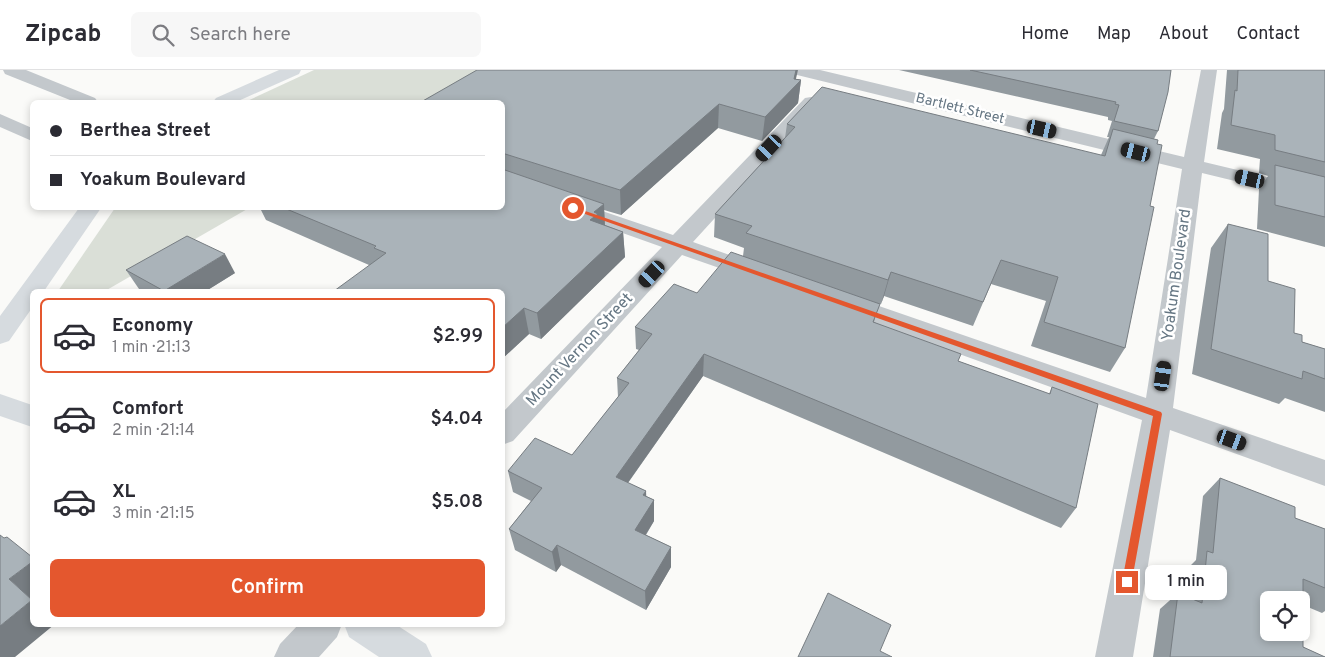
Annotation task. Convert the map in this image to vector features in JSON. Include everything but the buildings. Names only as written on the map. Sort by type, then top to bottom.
[{"type":"street","points":[[10,70],[84,100]]},
{"type":"street","points":[[226,100],[293,70]]},
{"type":"street","name":"Bartlett Street","points":[[799,70],[838,74],[1325,197]]},
{"type":"street","name":"Yoakum Boulevard","points":[[1114,657],[1158,414],[1193,165],[1209,70]]},
{"type":"street","name":"Mount Vernon Street","points":[[505,430],[838,74]]},
{"type":"street","points":[[0,120],[30,134]]},
{"type":"street","points":[[505,184],[782,282]]},
{"type":"street","points":[[33,289],[89,210]]},
{"type":"street","points":[[0,335],[30,293]]},
{"type":"street","points":[[820,295],[1325,473]]},
{"type":"street","points":[[0,405],[30,415]]},
{"type":"street","points":[[292,657],[321,627]]},
{"type":"street","points":[[367,627],[413,657]]},
{"type":"shaded area","points":[[314,70],[485,70],[432,100],[249,100]]},
{"type":"shaded area","points":[[114,210],[246,210],[108,289],[59,289]]},
{"type":"route","points":[[573,208],[1158,414],[1127,582]]}]
